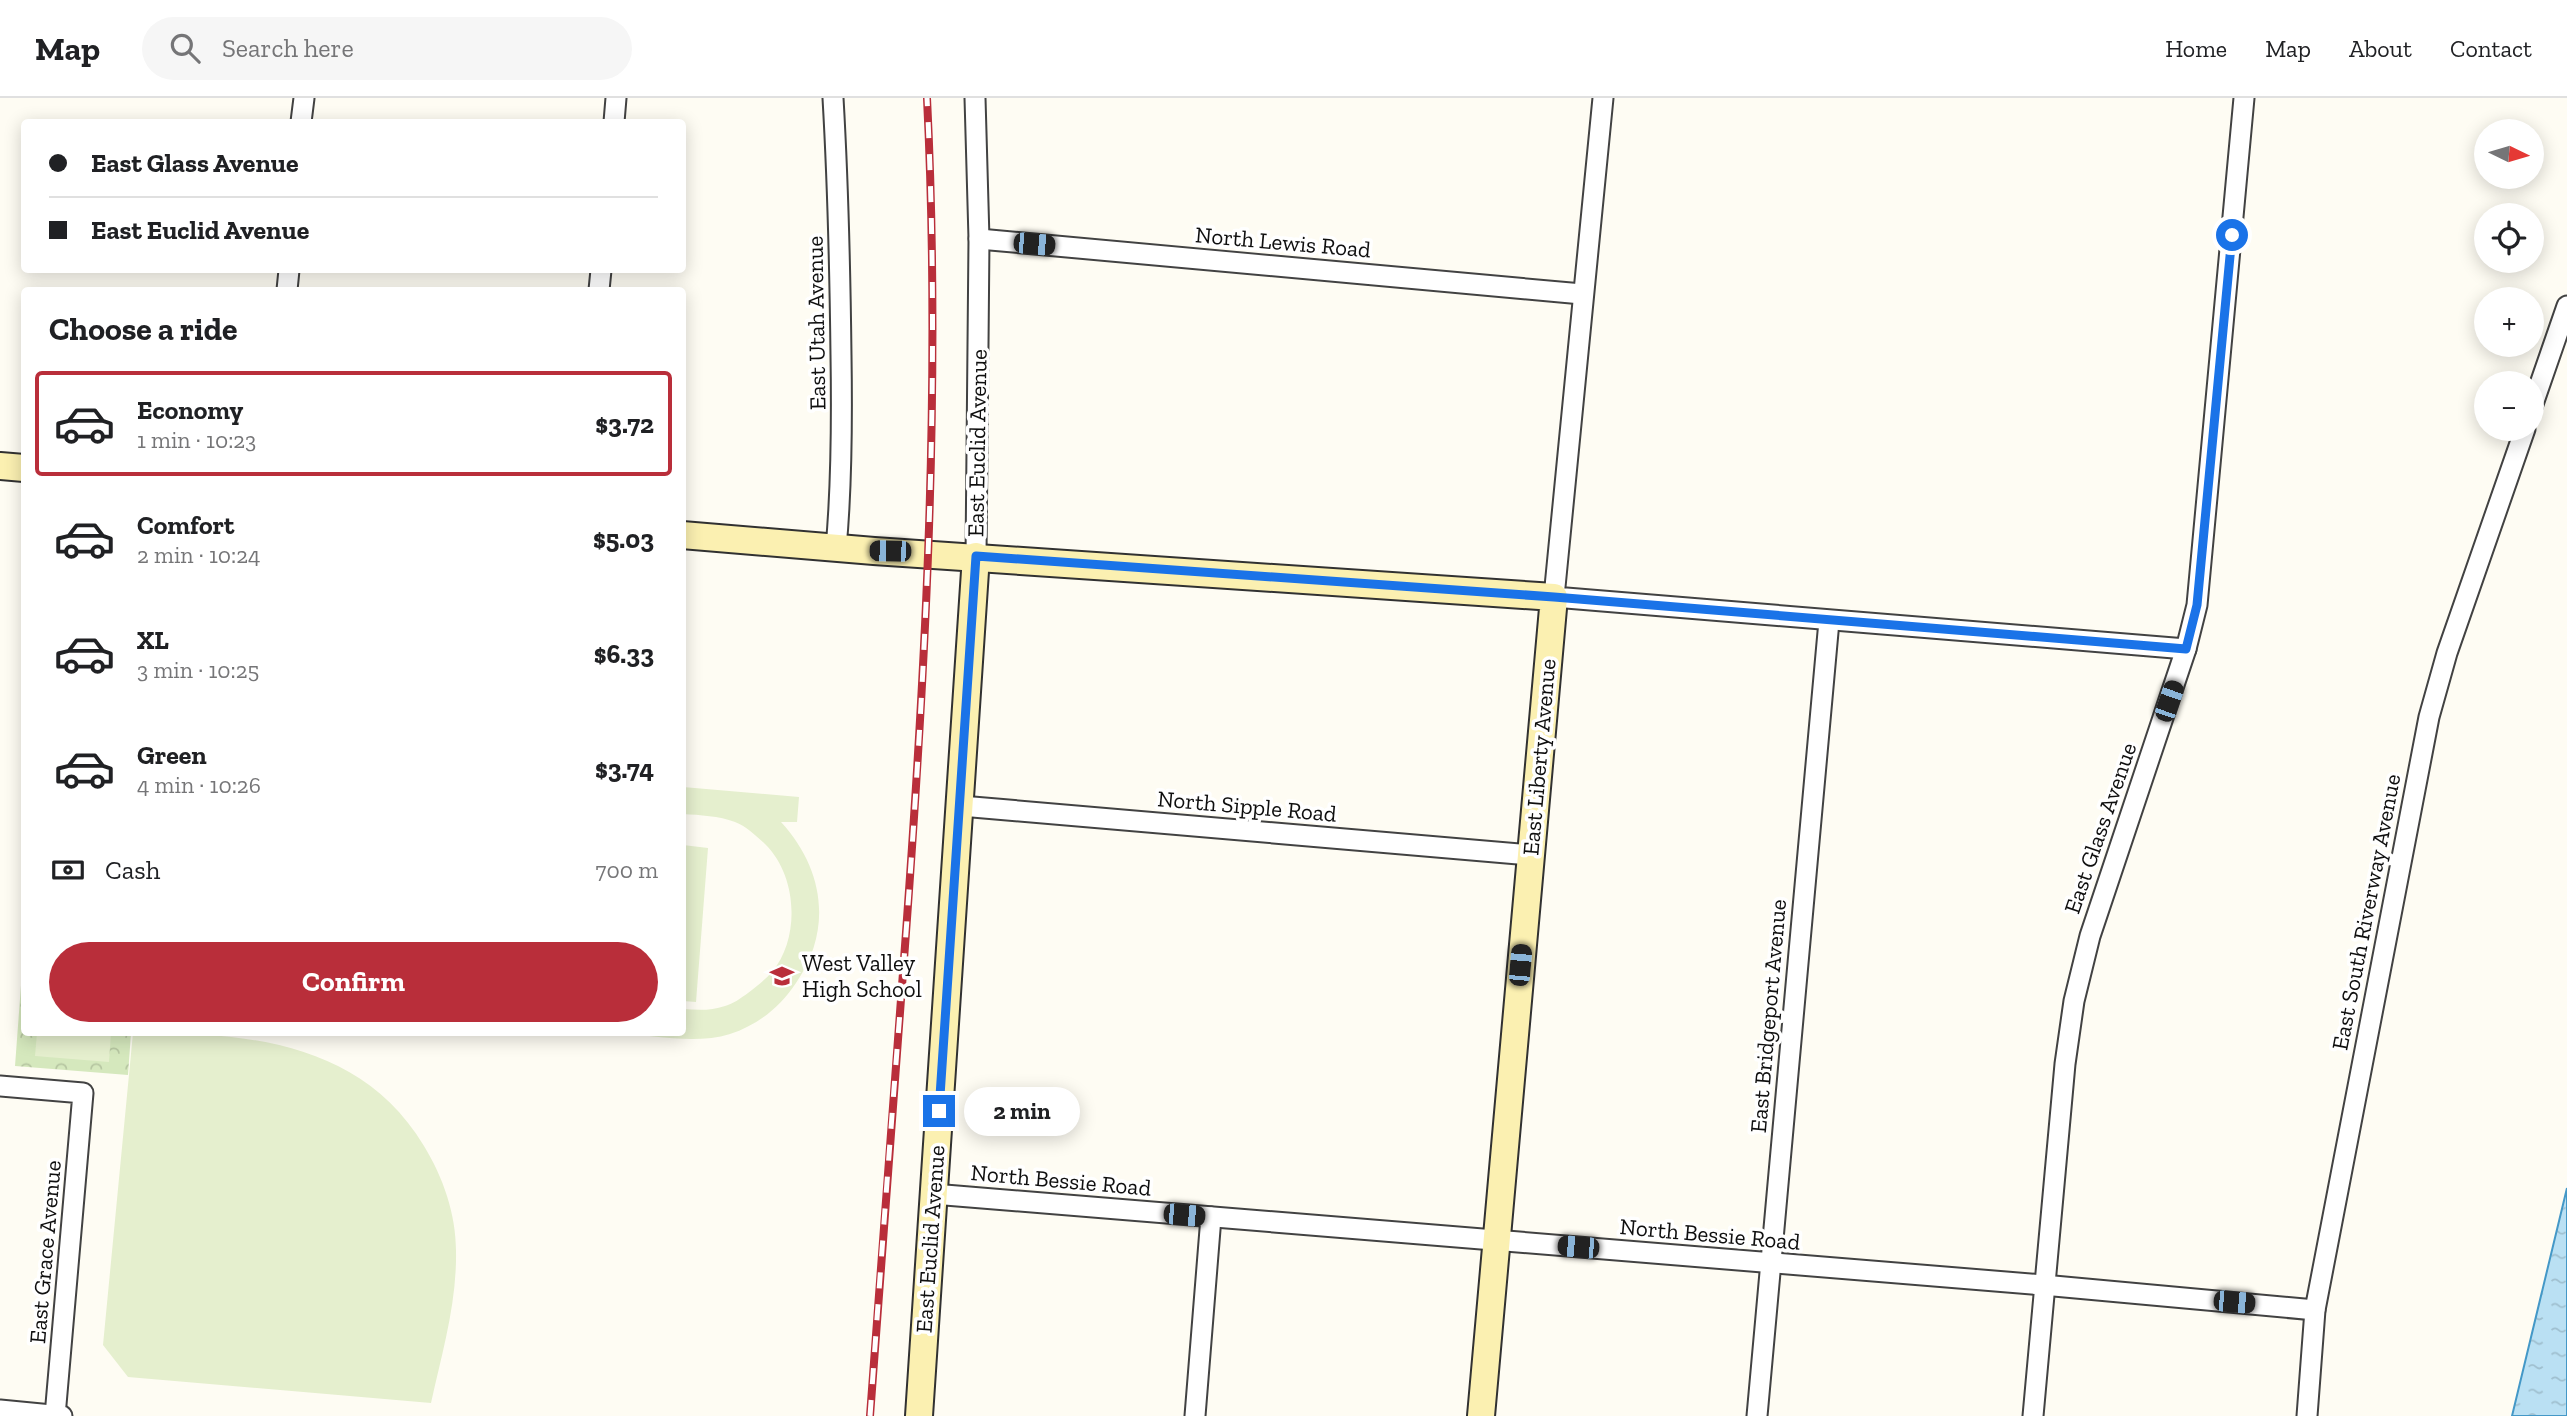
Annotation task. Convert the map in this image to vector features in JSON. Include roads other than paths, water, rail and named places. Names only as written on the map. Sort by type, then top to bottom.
[{"type":"street","points":[[301,119],[304,98]]},
{"type":"street","points":[[614,119],[616,98]]},
{"type":"street","name":"East Utah Avenue","points":[[833,98],[840,221],[842,394],[840,509],[836,548]]},
{"type":"street","name":"East Euclid Avenue","points":[[919,1416],[976,556],[979,239],[975,98]]},
{"type":"street","name":"East Liberty Avenue","points":[[1481,1416],[1530,855],[1603,98]]},
{"type":"street","name":"East Glass Avenue","points":[[2033,1416],[2043,1285],[2065,1064],[2074,1001],[2090,936],[2186,649],[2197,605],[2244,98]]},
{"type":"street","name":"North Lewis Road","points":[[979,239],[1582,294]]},
{"type":"street","points":[[2544,372],[2567,306]]},
{"type":"street","name":"East South Riverway Avenue","points":[[2307,1416],[2315,1310],[2429,717],[2447,653],[2521,441]]},
{"type":"street","points":[[0,466],[21,468]]},
{"type":"street","points":[[686,535],[1554,597],[2186,649]]},
{"type":"street","name":"East Bridgeport Avenue","points":[[1757,1416],[1829,621]]},
{"type":"street","name":"North Sipple Road","points":[[961,806],[1530,855]]},
{"type":"street","name":"East Grace Avenue","points":[[0,1086],[83,1093],[55,1416]]},
{"type":"street","name":"North Bessie Road","points":[[933,1194],[2043,1285],[2315,1310]]},
{"type":"street","points":[[1195,1416],[1211,1217]]},
{"type":"street","points":[[0,1410],[62,1416]]},
{"type":"water","points":[[2567,1188],[2567,1416],[2512,1416]]},
{"type":"railway","points":[[870,1416],[917,774],[928,549],[932,324],[927,98]]},
{"type":"place","name":"West Valley High School","points":[[782,976]]}]
